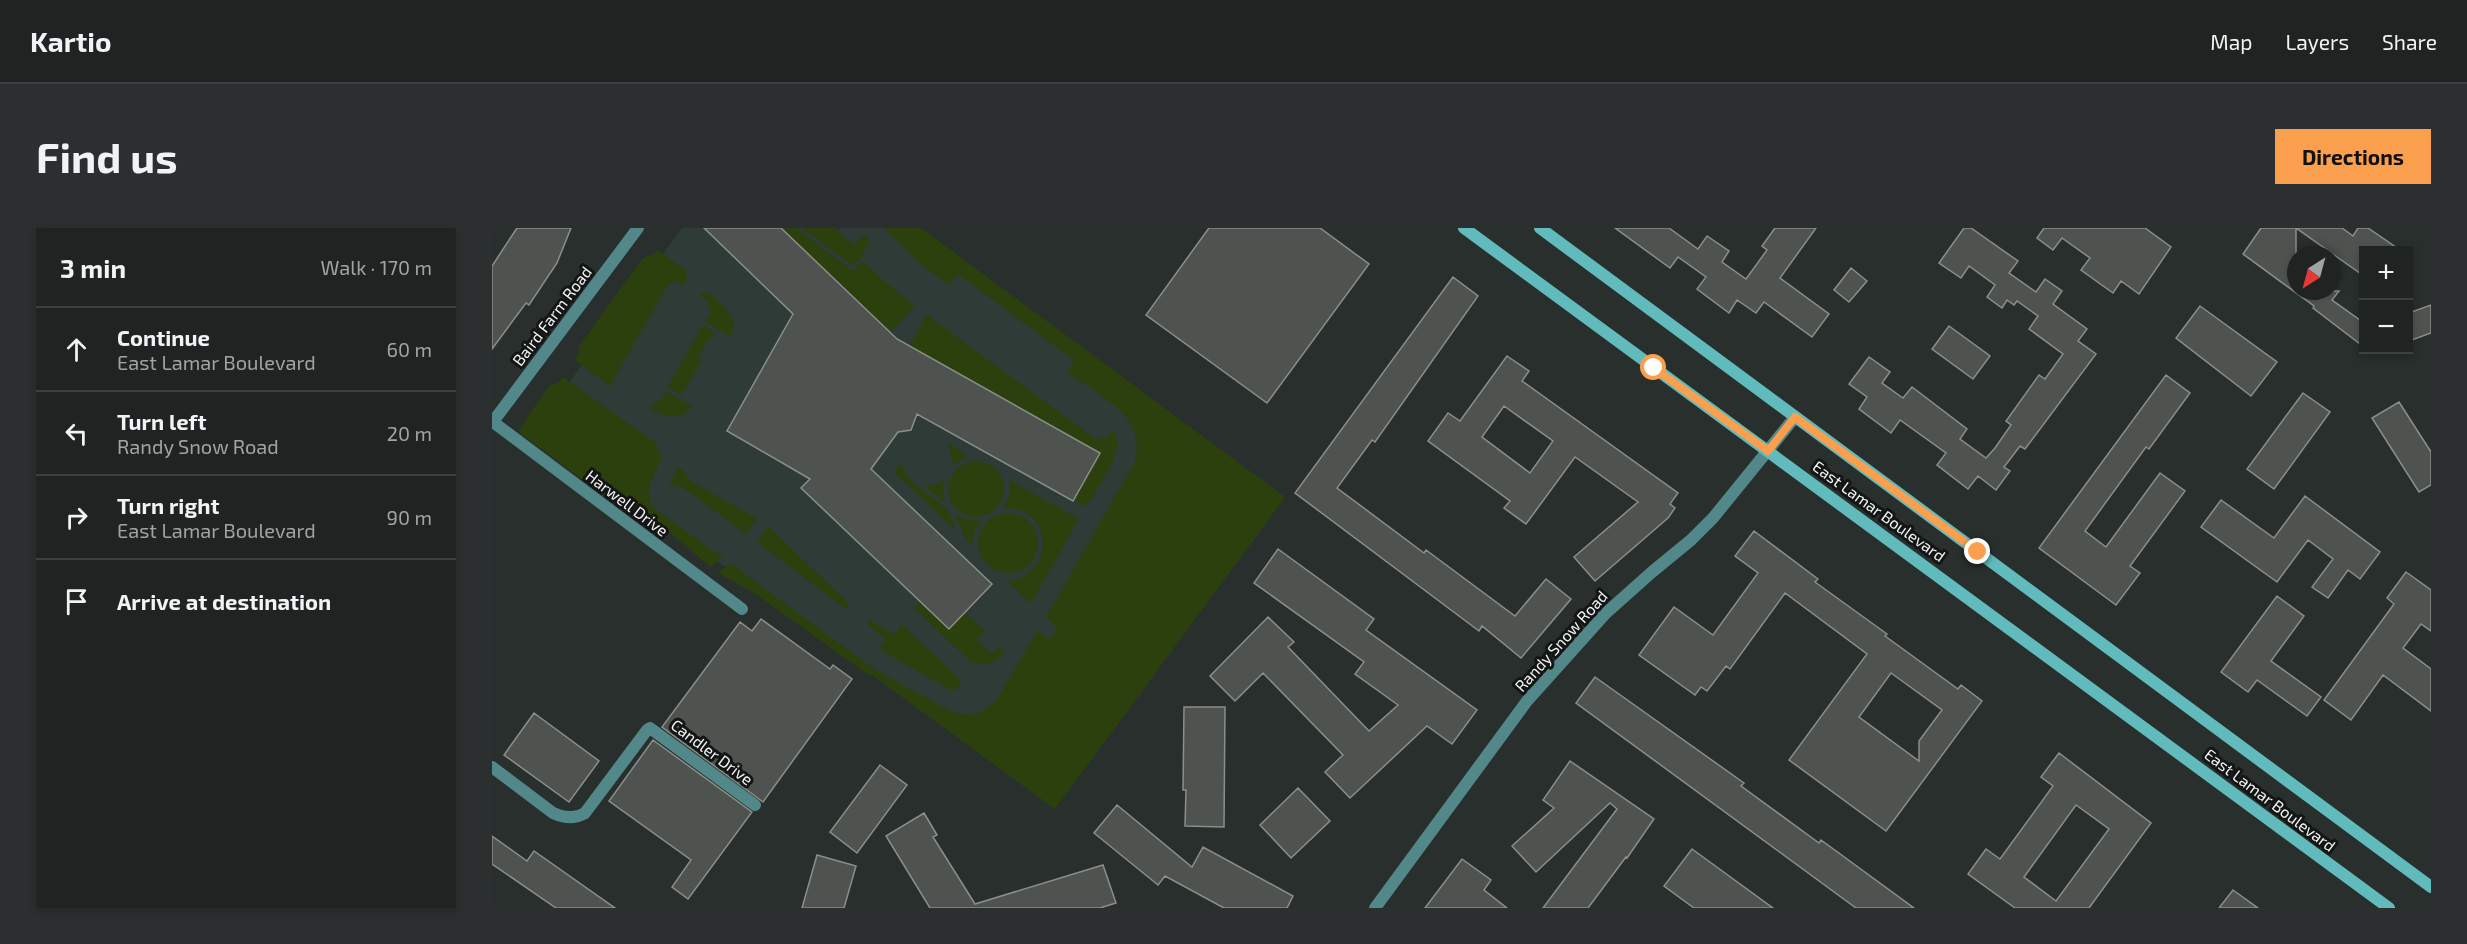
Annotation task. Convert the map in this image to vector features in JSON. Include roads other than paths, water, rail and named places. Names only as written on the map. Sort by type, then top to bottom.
[{"type":"main road","name":"East Lamar Boulevard","points":[[1464,228],[2389,908]]},
{"type":"main road","name":"East Lamar Boulevard","points":[[1540,228],[2431,887]]},
{"type":"street","name":"Baird Farm Road","points":[[492,423],[638,228]]},
{"type":"street","name":"Randy Snow Road","points":[[1375,908],[1527,701],[1580,639],[1652,572],[1691,540],[1733,495],[1795,417]]},
{"type":"street","name":"Harwell Drive","points":[[492,423],[742,609]]},
{"type":"street","name":"Candler Drive","points":[[492,767],[553,813],[561,816],[580,816],[585,813],[650,728],[755,805]]}]
